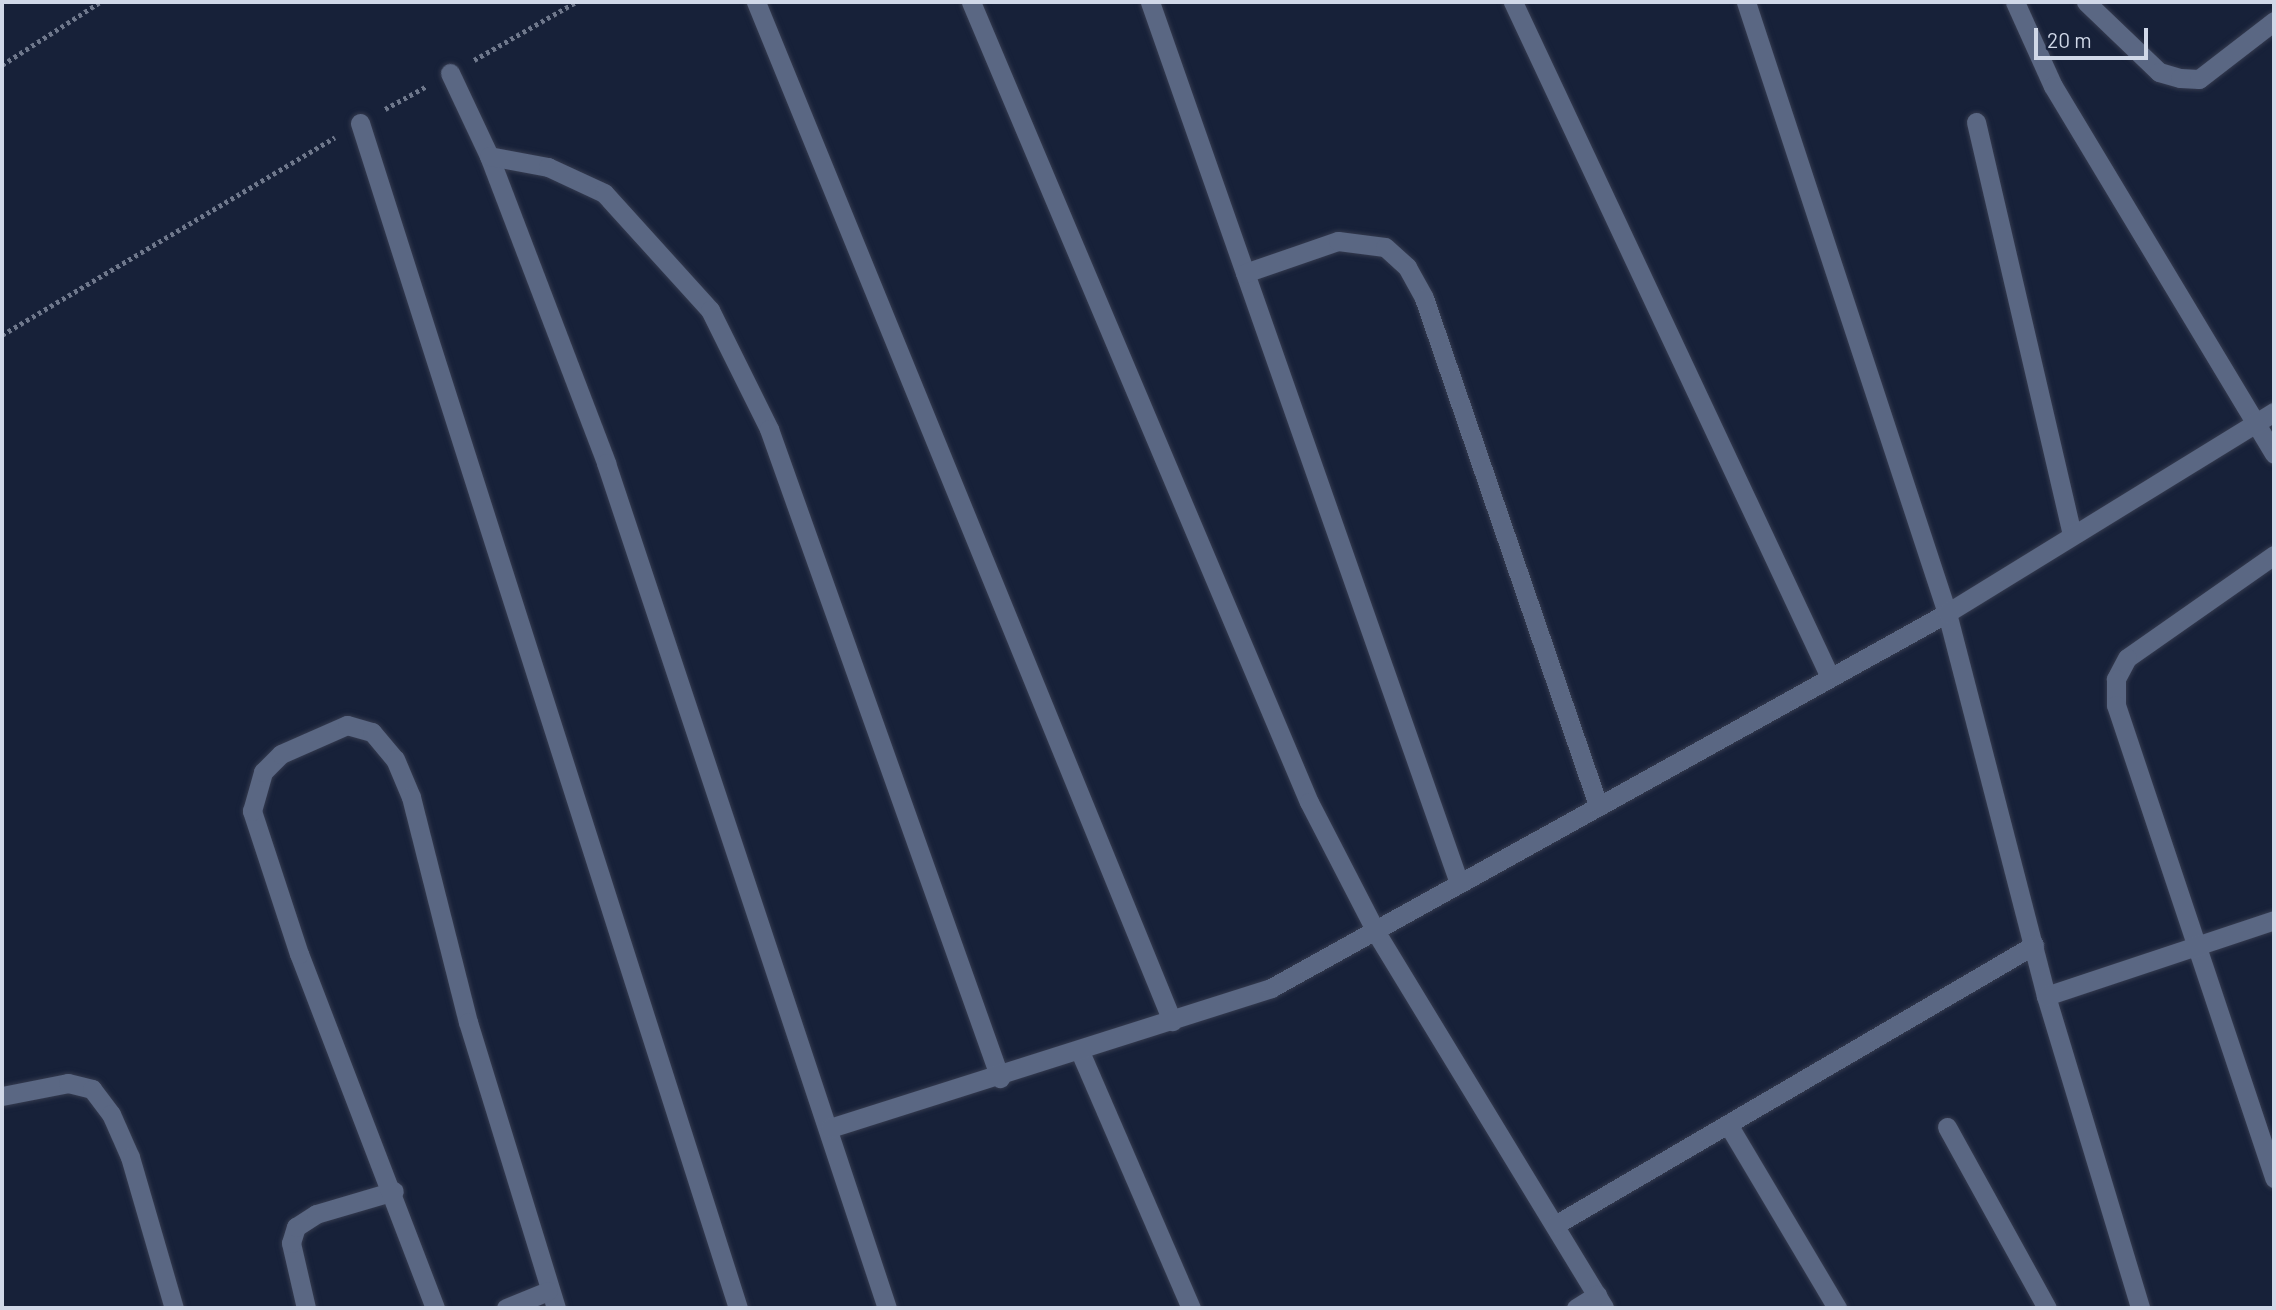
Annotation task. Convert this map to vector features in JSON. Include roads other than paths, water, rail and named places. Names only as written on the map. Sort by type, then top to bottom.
[{"type":"street","points":[[756,2],[1172,1021]]},
{"type":"street","points":[[971,2],[1309,802],[1377,934],[1601,1302],[1576,1308]]},
{"type":"street","points":[[1150,2],[1458,883]]},
{"type":"street","points":[[1513,2],[1829,675]]},
{"type":"street","points":[[1746,2],[1947,613],[2046,996],[2140,1308]]},
{"type":"street","points":[[2015,2],[2053,86],[2274,454]]},
{"type":"street","points":[[2086,2],[2159,72],[2180,78],[2199,79],[2274,21]]},
{"type":"street","points":[[450,74],[489,156],[606,463],[830,1128],[887,1308]]},
{"type":"street","points":[[1976,122],[2072,534]]},
{"type":"street","points":[[360,123],[738,1308]]},
{"type":"street","points":[[489,156],[548,167],[604,193],[710,310],[769,429],[1000,1078]]},
{"type":"street","points":[[1245,273],[1338,241],[1385,247],[1407,267],[1424,298],[1598,805]]},
{"type":"street","points":[[830,1128],[1080,1054],[1271,988],[1377,934],[1458,883],[1829,675],[1947,613],[2274,412]]},
{"type":"street","points":[[2274,555],[2162,628],[2127,658],[2116,679],[2116,705],[2193,945],[2274,1178]]},
{"type":"street","points":[[435,1308],[394,1191],[299,954],[251,811],[263,772],[281,754],[347,725],[372,732],[395,759],[411,797],[476,1049],[552,1299],[506,1308]]},
{"type":"street","points":[[2046,996],[2274,920]]},
{"type":"street","points":[[1555,1225],[1729,1126],[2034,945]]},
{"type":"street","points":[[1080,1054],[1191,1308]]},
{"type":"street","points":[[2,1096],[68,1083],[92,1089],[111,1114],[130,1157],[174,1308]]},
{"type":"street","points":[[1729,1126],[1837,1308]]},
{"type":"street","points":[[1947,1127],[2047,1308]]},
{"type":"street","points":[[306,1308],[291,1243],[296,1227],[316,1214],[394,1191]]}]
